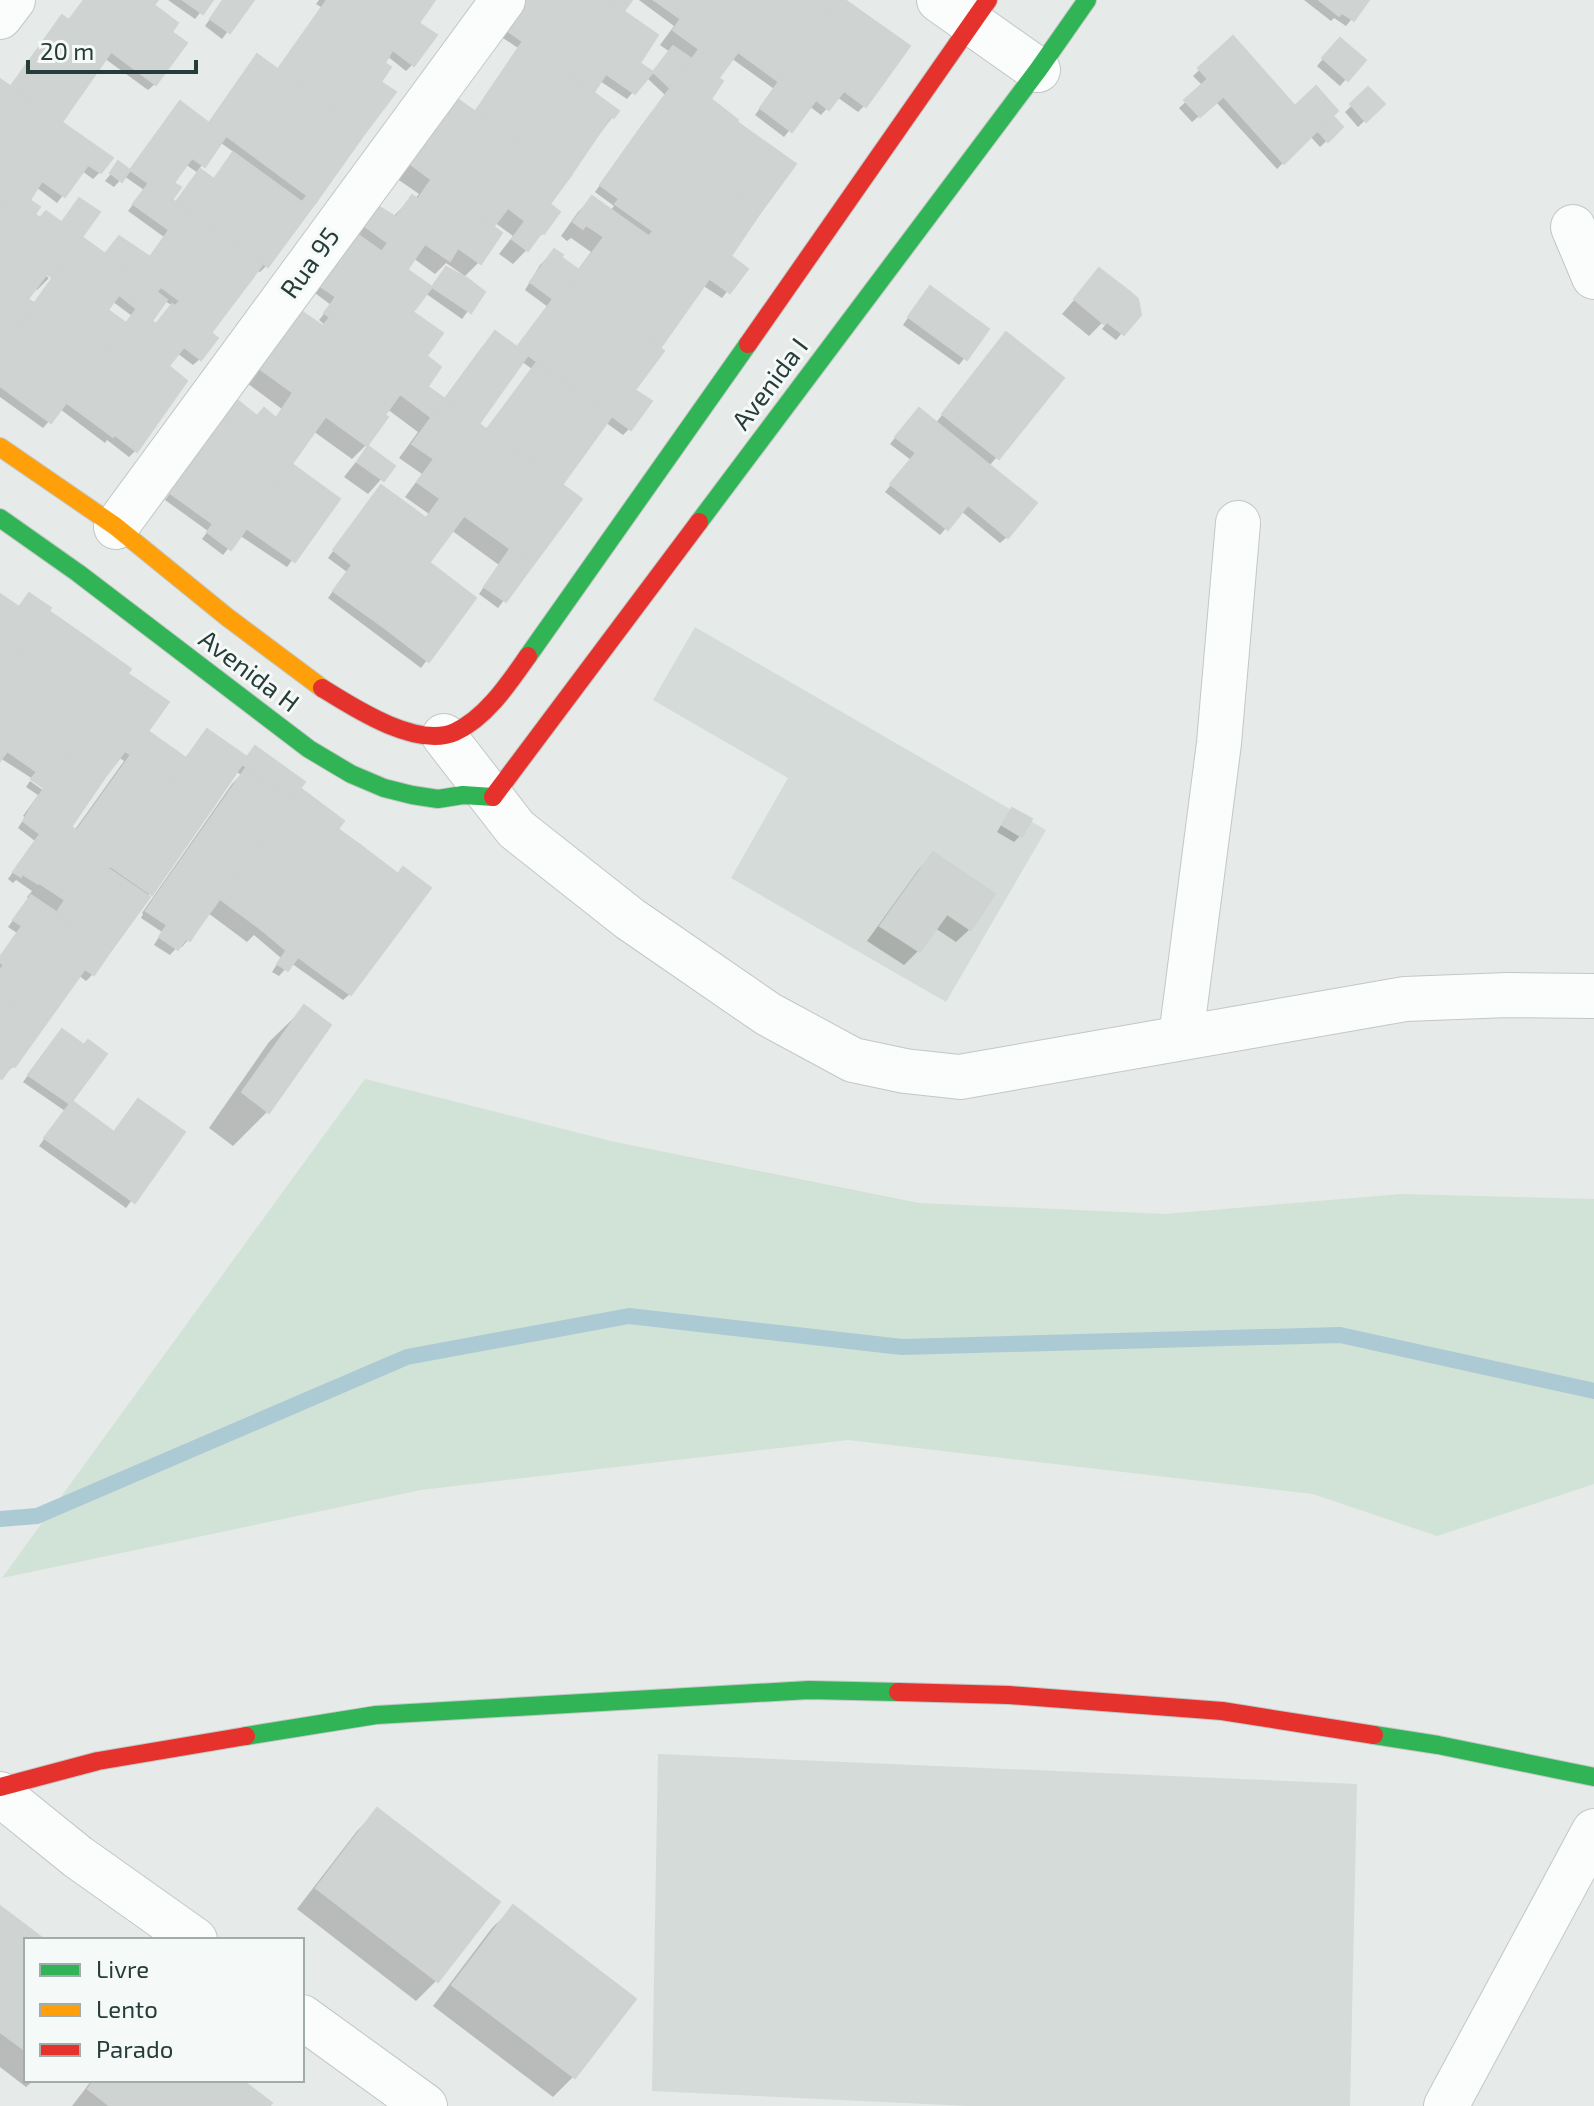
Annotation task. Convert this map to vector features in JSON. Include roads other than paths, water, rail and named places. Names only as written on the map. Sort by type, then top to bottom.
[{"type":"street","points":[[0,17],[13,0]]},
{"type":"street","name":"Rua 95","points":[[116,527],[503,0]]},
{"type":"street","name":"Avenida I","points":[[493,797],[1038,70],[1087,0]]},
{"type":"street","points":[[966,8],[1038,70]]},
{"type":"street","name":"Avenida I","points":[[457,729],[491,702],[516,673],[873,166],[966,8]]},
{"type":"street","points":[[1573,227],[1594,277]]},
{"type":"street","name":"Avenida H","points":[[0,447],[116,527],[240,628],[354,709],[407,733],[428,737],[457,729]]},
{"type":"street","name":"Avenida H","points":[[0,518],[78,573],[309,749],[351,774],[384,788],[412,795],[438,799],[463,795],[493,797]]},
{"type":"street","points":[[1181,1037],[1219,743],[1238,523]]},
{"type":"street","points":[[457,729],[493,797],[516,829],[630,919],[768,1014],[853,1060],[905,1071],[960,1077],[1405,999],[1594,996]]},
{"type":"street","points":[[0,1787],[98,1761],[376,1715],[809,1690],[1009,1695],[1222,1711],[1438,1745],[1594,1777]]},
{"type":"street","points":[[0,1794],[78,1857],[192,1938]]},
{"type":"street","points":[[1446,2106],[1594,1831]]},
{"type":"street","points":[[304,2018],[425,2106]]},
{"type":"waterway","points":[[0,1519],[37,1516],[407,1357],[629,1316],[902,1347],[1340,1335],[1594,1391]]}]
